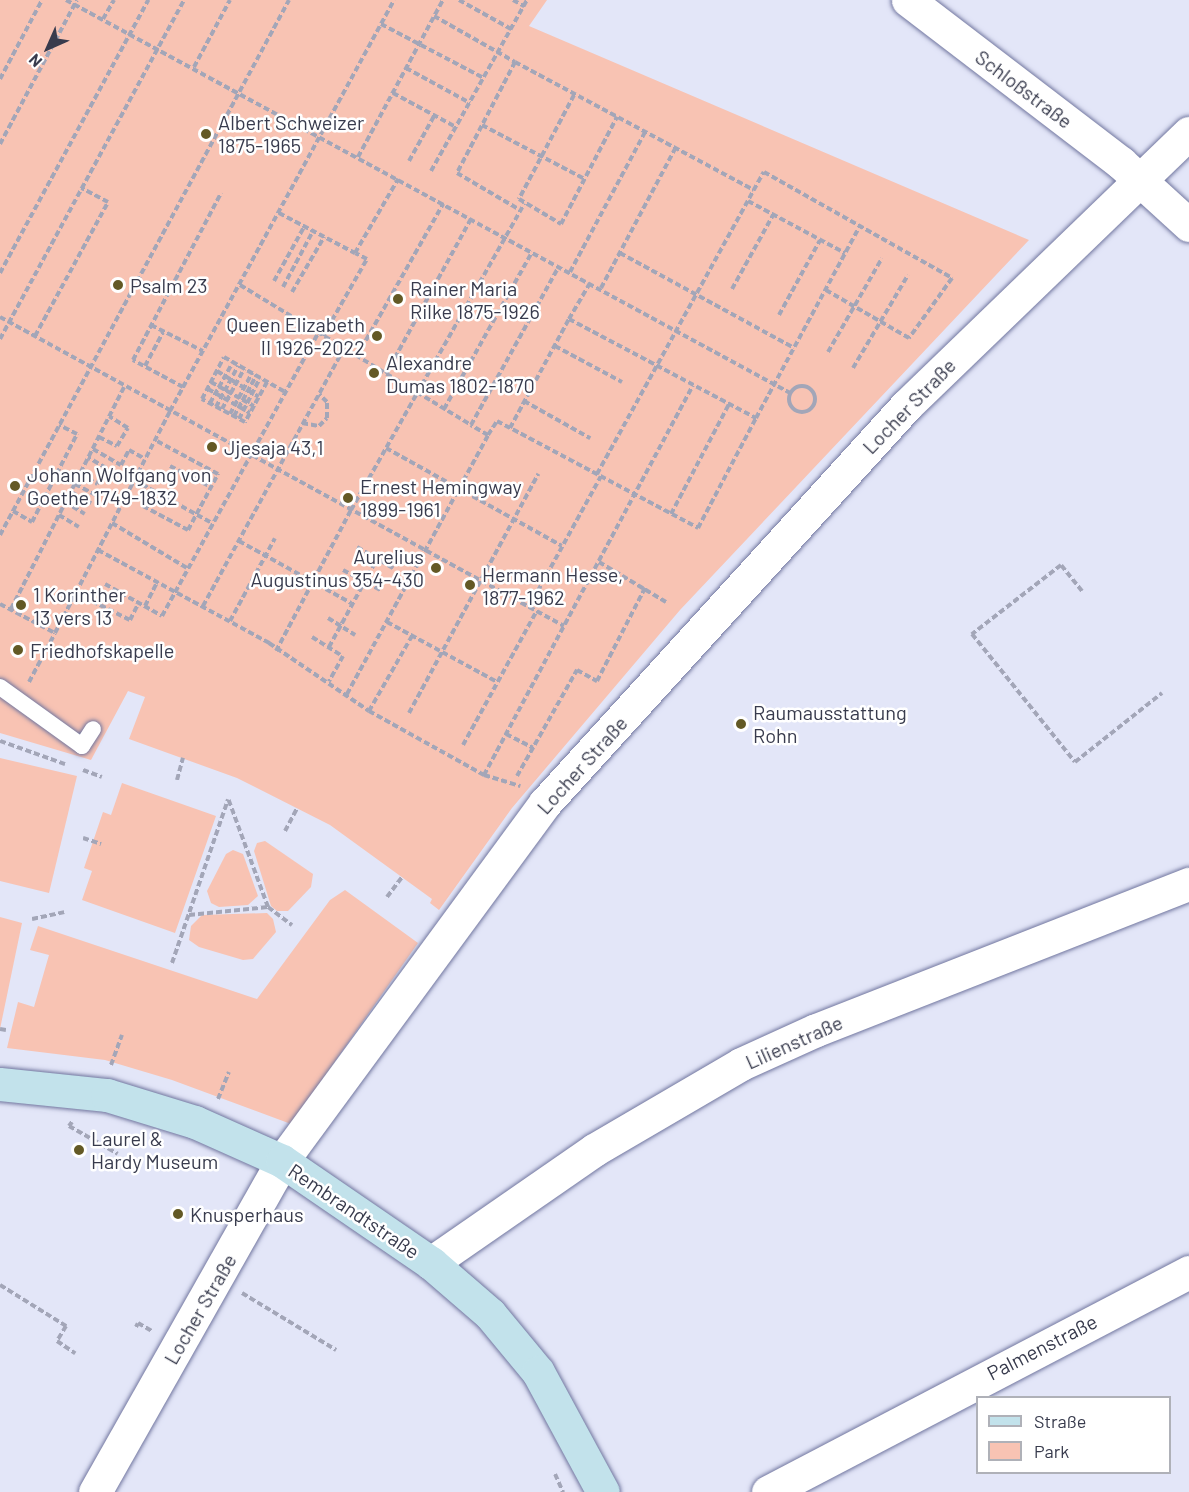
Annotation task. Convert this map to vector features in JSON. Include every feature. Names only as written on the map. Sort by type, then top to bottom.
[{"type":"main road","name":"Rembrandtstraße","points":[[0,1084],[58,1088],[117,1098],[195,1122],[282,1161],[431,1263],[490,1314],[520,1347],[550,1391],[603,1492]]},
{"type":"street","name":"Schloßstraße","points":[[908,0],[1121,164],[1189,225]]},
{"type":"street","name":"Locher Straße","points":[[95,1492],[218,1278],[282,1161],[545,803],[906,406],[1189,133]]},
{"type":"street","name":"Lilienstraße","points":[[431,1263],[594,1150],[741,1064],[816,1030],[1189,884]]},
{"type":"street","name":"Palmenstraße","points":[[768,1492],[1189,1272]]},
{"type":"lane","points":[[0,687],[82,746],[93,729]]},
{"type":"path","points":[[0,79],[42,0]]},
{"type":"path","points":[[66,0],[76,2],[790,393]]},
{"type":"path","points":[[104,19],[114,0]]},
{"type":"path","points":[[0,273],[148,0]]},
{"type":"path","points":[[0,339],[184,0]]},
{"type":"path","points":[[194,67],[230,0]]},
{"type":"path","points":[[0,535],[289,0]]},
{"type":"path","points":[[18,701],[56,633],[170,411],[394,0]]},
{"type":"path","points":[[358,157],[443,0]]},
{"type":"path","points":[[459,0],[511,29]]},
{"type":"path","points":[[513,0],[524,6]]},
{"type":"path","points":[[431,171],[527,0]]},
{"type":"path","points":[[0,144],[76,2]]},
{"type":"path","points":[[434,16],[498,54],[754,190]]},
{"type":"path","points":[[381,24],[483,78]]},
{"type":"path","points":[[515,62],[456,173],[520,210]]},
{"type":"path","points":[[406,68],[470,102]]},
{"type":"path","points":[[393,93],[456,128]]},
{"type":"path","points":[[574,94],[519,199],[561,224],[617,117]]},
{"type":"path","points":[[409,161],[434,116]]},
{"type":"path","points":[[482,124],[585,179]]},
{"type":"path","points":[[570,272],[645,132]]},
{"type":"path","points":[[601,288],[675,149]]},
{"type":"path","points":[[529,607],[676,330],[764,172],[952,278],[909,338],[826,290]]},
{"type":"path","points":[[355,253],[398,178]]},
{"type":"path","points":[[34,337],[108,202],[82,188]]},
{"type":"path","points":[[183,387],[133,360],[221,193]]},
{"type":"path","points":[[748,201],[845,253]]},
{"type":"path","points":[[357,356],[443,204]]},
{"type":"path","points":[[276,651],[351,510],[524,204]]},
{"type":"path","points":[[279,213],[367,259],[323,336]]},
{"type":"path","points":[[732,289],[773,215]]},
{"type":"path","points":[[386,374],[471,219]]},
{"type":"path","points":[[347,694],[497,421],[699,528],[860,225]]},
{"type":"path","points":[[274,281],[304,227]]},
{"type":"path","points":[[283,286],[314,231]]},
{"type":"path","points":[[292,292],[324,237]]},
{"type":"path","points":[[779,315],[820,240]]},
{"type":"path","points":[[444,409],[532,252]]},
{"type":"path","points":[[620,253],[794,348]]},
{"type":"path","points":[[828,352],[882,258]]},
{"type":"path","points":[[471,425],[559,266]]},
{"type":"path","points":[[853,368],[908,275]]},
{"type":"path","points":[[510,428],[590,283]]},
{"type":"path","points":[[240,285],[488,435]]},
{"type":"path","points":[[0,318],[564,626]]},
{"type":"path","points":[[569,319],[756,418]]},
{"type":"path","points":[[151,325],[203,351]]},
{"type":"path","points":[[145,366],[163,332]]},
{"type":"path","points":[[105,584],[162,616],[318,333]]},
{"type":"path","points":[[555,346],[622,382]]},
{"type":"path","points":[[202,606],[344,348]]},
{"type":"path","points":[[267,382],[245,422],[202,399],[224,357],[285,392]]},
{"type":"path","points":[[210,403],[233,362]]},
{"type":"path","points":[[216,406],[238,366]]},
{"type":"path","points":[[222,409],[244,369]]},
{"type":"path","points":[[217,371],[259,397]]},
{"type":"path","points":[[232,415],[256,376]]},
{"type":"path","points":[[239,419],[239,407],[256,376]]},
{"type":"path","points":[[211,382],[254,406]]},
{"type":"path","points":[[484,775],[693,385]]},
{"type":"path","points":[[11,609],[124,387]]},
{"type":"path","points":[[797,387],[810,389],[814,405],[804,412],[796,411],[790,405],[790,393],[797,387]]},
{"type":"path","points":[[208,389],[250,413]]},
{"type":"path","points":[[302,423],[319,426],[327,418],[329,407],[319,394]]},
{"type":"path","points":[[524,401],[590,438]]},
{"type":"path","points":[[671,514],[729,404]]},
{"type":"path","points":[[99,437],[117,446],[128,428],[109,416]]},
{"type":"path","points":[[13,511],[32,522],[77,434],[59,425]]},
{"type":"path","points":[[151,490],[143,506],[188,530],[218,474],[155,440]]},
{"type":"path","points":[[386,448],[562,546]]},
{"type":"path","points":[[93,449],[121,465],[129,450],[145,459]]},
{"type":"path","points":[[80,474],[97,484],[106,468],[88,458]]},
{"type":"path","points":[[170,466],[211,488]]},
{"type":"path","points":[[409,712],[538,474]]},
{"type":"path","points":[[134,480],[212,523]]},
{"type":"path","points":[[75,484],[96,495]]},
{"type":"path","points":[[71,492],[91,503]]},
{"type":"path","points":[[65,502],[86,514]]},
{"type":"path","points":[[59,515],[79,526]]},
{"type":"path","points":[[112,523],[188,568]]},
{"type":"path","points":[[230,621],[275,538]]},
{"type":"path","points":[[239,541],[351,603]]},
{"type":"path","points":[[357,547],[393,568]]},
{"type":"path","points":[[98,550],[269,643],[276,651],[329,681],[369,711],[484,775],[528,788],[545,803]]},
{"type":"path","points":[[329,647],[377,559]]},
{"type":"path","points":[[599,562],[666,602]]},
{"type":"path","points":[[1082,591],[1061,565],[972,634],[1075,762],[1162,693]]},
{"type":"path","points":[[343,570],[382,591]]},
{"type":"path","points":[[145,606],[158,581]]},
{"type":"path","points":[[517,776],[578,670],[597,681],[645,588]]},
{"type":"path","points":[[76,593],[130,620],[139,602]]},
{"type":"path","points":[[0,603],[56,633]]},
{"type":"path","points":[[463,745],[537,612]]},
{"type":"path","points":[[328,618],[355,635]]},
{"type":"path","points":[[387,622],[497,682]]},
{"type":"path","points":[[369,711],[412,636]]},
{"type":"path","points":[[312,637],[344,656],[329,681]]},
{"type":"path","points":[[506,734],[533,748]]},
{"type":"path","points":[[0,741],[102,777]]},
{"type":"path","points":[[177,780],[183,758]]},
{"type":"path","points":[[172,963],[228,798],[268,907],[292,925]]},
{"type":"path","points":[[285,831],[297,807]]},
{"type":"path","points":[[83,838],[101,844]]},
{"type":"path","points":[[387,897],[403,876]]},
{"type":"path","points":[[189,915],[268,907]]},
{"type":"path","points":[[32,919],[64,912]]},
{"type":"path","points":[[0,1029],[6,1030]]},
{"type":"path","points":[[109,1071],[122,1035]]},
{"type":"path","points":[[217,1104],[229,1072]]},
{"type":"path","points":[[62,1119],[84,1122]]},
{"type":"path","points":[[69,1126],[118,1154]]},
{"type":"path","points":[[218,1278],[336,1350]]},
{"type":"path","points":[[0,1285],[66,1326],[57,1341],[75,1353]]},
{"type":"path","points":[[552,1467],[563,1492]]},
{"type":"green space","points":[[0,0],[547,0],[529,26],[1029,240],[680,610],[512,808],[439,910],[430,903],[432,899],[330,825],[237,778],[129,739],[145,697],[128,691],[91,760],[0,733]]},
{"type":"green space","points":[[0,758],[77,776],[49,893],[0,881]]},
{"type":"green space","points":[[122,783],[216,816],[175,933],[82,900],[92,871],[84,868],[103,812],[111,815]]},
{"type":"green space","points":[[265,841],[313,874],[311,887],[288,911],[277,911],[271,906],[254,851],[257,843]]},
{"type":"green space","points":[[233,850],[243,854],[258,896],[248,905],[219,907],[211,903],[207,891],[226,854]]},
{"type":"green space","points":[[345,890],[418,943],[291,1124],[172,1080],[105,1060],[7,1048],[18,1002],[34,1007],[49,955],[30,950],[38,926],[257,999],[330,900]]},
{"type":"green space","points":[[267,913],[273,919],[276,932],[253,959],[243,960],[199,947],[189,940],[191,926],[202,915]]},
{"type":"green space","points":[[0,917],[22,923],[0,1029]]},
{"type":"place","name":"Albert Schweizer 1875-1965","points":[[206,134]]},
{"type":"place","name":"Psalm 23","points":[[118,285]]},
{"type":"place","name":"Rainer Maria Rilke 1875-1926","points":[[398,299]]},
{"type":"place","name":"Queen Elizabeth II 1926-2022","points":[[377,336]]},
{"type":"place","name":"Alexandre Dumas 1802-1870","points":[[374,373]]},
{"type":"place","name":"Jjesaja 43,1","points":[[212,447]]},
{"type":"place","name":"Johann Wolfgang von Goethe 1749-1832","points":[[15,486]]},
{"type":"place","name":"Ernest Hemingway 1899-1961","points":[[348,498]]},
{"type":"place","name":"Aurelius Augustinus 354-430","points":[[436,568]]},
{"type":"place","name":"Hermann Hesse, 1877-1962","points":[[470,585]]},
{"type":"place","name":"1 Korinther 13 vers 13","points":[[21,605]]},
{"type":"place","name":"Friedhofskapelle","points":[[18,650]]},
{"type":"place","name":"Raumausstattung Rohn","points":[[741,724]]},
{"type":"place","name":"Laurel & Hardy Museum","points":[[79,1150]]},
{"type":"place","name":"Knusperhaus","points":[[178,1214]]}]
